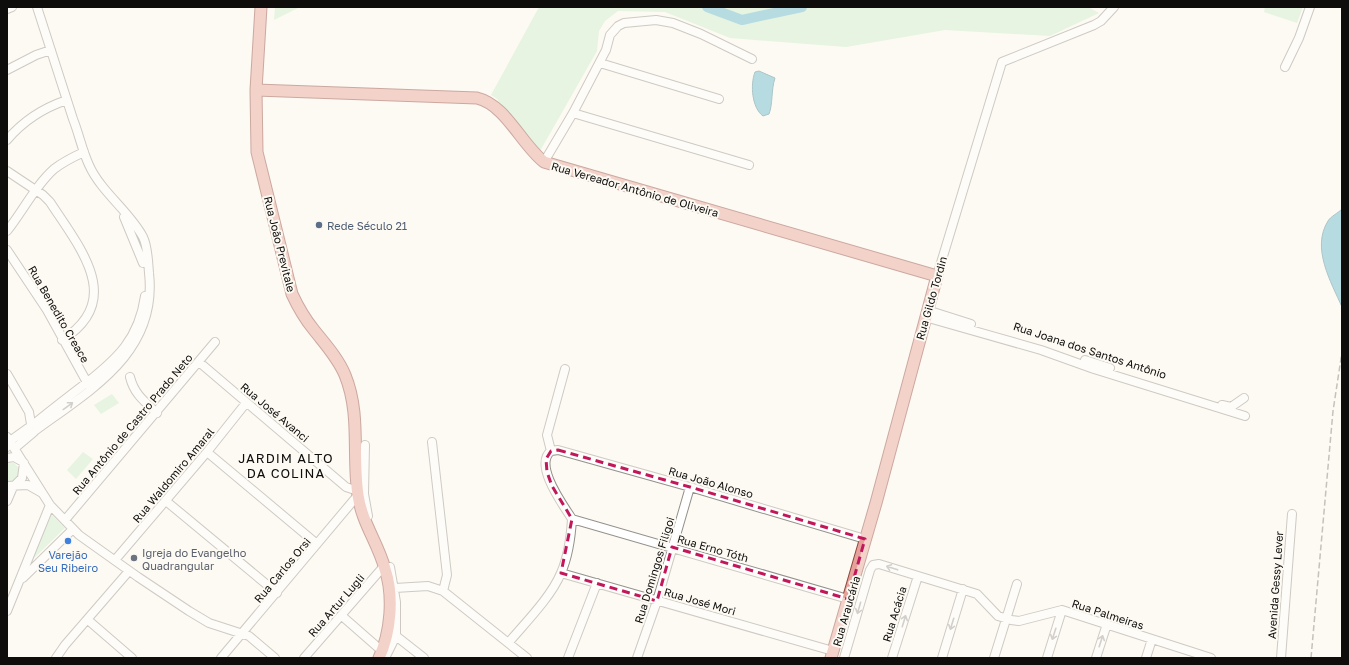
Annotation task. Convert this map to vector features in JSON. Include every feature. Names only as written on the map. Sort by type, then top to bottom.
[{"type":"main road","name":"Rua João Previtale","points":[[262,7],[256,90],[257,152],[292,294],[299,310],[338,361],[345,375],[352,399],[356,440],[358,493],[363,518],[384,566],[390,600],[382,656]]},
{"type":"main road","name":"Rua Vereador Antônio de Oliveira","points":[[256,90],[482,99],[496,106],[535,155],[544,162],[937,276]]},
{"type":"main road","name":"Rua Gildo Tordin","points":[[832,654],[937,276]]},
{"type":"street","points":[[7,9],[12,7]]},
{"type":"street","points":[[37,7],[89,166],[144,238],[150,286],[149,303],[137,341],[121,362],[10,443],[50,505],[73,529],[129,571],[209,623],[243,633],[275,658]]},
{"type":"street","name":"Rua Gildo Tordin","points":[[937,276],[1002,62],[1094,25],[1114,7]]},
{"type":"street","points":[[1285,66],[1299,38],[1310,7]]},
{"type":"street","points":[[544,162],[600,63],[606,50],[610,35],[618,26],[624,23],[656,20],[673,23],[701,34],[752,59]]},
{"type":"street","points":[[7,70],[36,55],[51,50]]},
{"type":"street","points":[[600,63],[719,99]]},
{"type":"street","points":[[7,140],[26,121],[51,106],[67,100]]},
{"type":"street","points":[[573,113],[749,165]]},
{"type":"street","points":[[7,231],[55,169],[66,161],[84,152]]},
{"type":"street","points":[[7,171],[37,191],[50,202],[82,251],[90,268],[94,291],[88,315],[82,326],[62,340]]},
{"type":"street","name":"Rua Benedito Creace","points":[[7,250],[47,310],[62,340],[89,386]]},
{"type":"street","points":[[926,313],[1041,350],[1094,369],[1245,416]]},
{"type":"street","name":"Rua Joana dos Santos Antônio","points":[[926,313],[1225,406],[1231,407],[1244,398]]},
{"type":"street","name":"Rua Antônio de Castro Prado Neto","points":[[65,520],[157,413],[215,342]]},
{"type":"street","name":"Rua José Avanci","points":[[199,362],[346,487],[358,493]]},
{"type":"street","points":[[508,642],[541,604],[561,573],[571,532],[572,519],[552,486],[547,472],[546,459],[547,454],[551,451],[547,435],[565,369]]},
{"type":"street","points":[[7,374],[29,412],[33,427]]},
{"type":"street","points":[[130,378],[132,387],[138,396],[157,413]]},
{"type":"street","name":"Rua Waldomiro Amaral","points":[[115,560],[207,452],[246,403]]},
{"type":"street","points":[[432,442],[447,574],[443,591]]},
{"type":"street","points":[[342,616],[382,656],[396,636],[395,588],[390,567],[368,516],[364,494],[365,445]]},
{"type":"street","name":"Rua João Alonso","points":[[551,451],[558,450],[690,487],[865,539]]},
{"type":"street","points":[[207,452],[317,544]]},
{"type":"street","points":[[7,458],[14,458],[24,463]]},
{"type":"street","points":[[7,501],[10,487],[22,478],[24,463]]},
{"type":"street","points":[[10,487],[28,485],[42,494]]},
{"type":"street","name":"Rua Domingos Filigoi","points":[[640,657],[690,487]]},
{"type":"street","name":"Rua Carlos Orsi","points":[[221,658],[277,593],[358,493]]},
{"type":"street","points":[[166,501],[277,593]]},
{"type":"street","points":[[7,611],[21,580],[50,505]]},
{"type":"street","name":"Avenida Gessy Lever","points":[[1281,658],[1292,514]]},
{"type":"street","name":"Rua Erno Tóth","points":[[572,519],[848,599]]},
{"type":"street","points":[[21,580],[73,529]]},
{"type":"street","name":"Rua Araucária","points":[[844,658],[870,570],[873,565],[879,564],[918,576]]},
{"type":"street","name":"Rua Artur Lugli","points":[[304,658],[384,566]]},
{"type":"street","points":[[56,658],[65,645],[129,571]]},
{"type":"street","name":"Rua José Mori","points":[[561,573],[832,654]]},
{"type":"street","points":[[918,576],[977,594],[998,616],[1006,619]]},
{"type":"street","name":"Rua Acácia","points":[[892,658],[918,576]]},
{"type":"street","points":[[568,658],[597,583]]},
{"type":"street","points":[[994,658],[1016,584]]},
{"type":"street","points":[[395,588],[428,586],[443,591],[527,658]]},
{"type":"street","points":[[942,658],[963,589]]},
{"type":"street","points":[[1047,658],[1062,610]]},
{"type":"street","name":"Rua Palmeiras","points":[[1006,619],[1019,621],[1062,610],[1198,656],[1211,658]]},
{"type":"street","points":[[88,620],[132,658]]},
{"type":"street","points":[[1096,658],[1106,624]]},
{"type":"street","points":[[396,636],[424,658]]},
{"type":"street","points":[[1146,658],[1152,640]]},
{"type":"highlighted area","points":[[558,450],[690,487],[865,539],[848,599],[672,547],[657,601],[561,573],[572,519],[552,486],[547,472],[546,459],[551,451]]},
{"type":"green space","points":[[275,7],[300,7],[274,20]]},
{"type":"green space","points":[[539,7],[1088,7],[1099,13],[1050,36],[945,30],[846,47],[730,38],[665,12],[618,11],[605,21],[599,31],[597,51],[540,151],[496,98],[491,95]]},
{"type":"green space","points":[[1265,7],[1303,7],[1297,23],[1264,12]]},
{"type":"green space","points":[[112,394],[119,403],[101,414],[94,405]]},
{"type":"green space","points":[[83,452],[93,459],[76,479],[67,470]]},
{"type":"green space","points":[[14,463],[21,470],[18,480],[7,483],[7,464]]},
{"type":"green space","points":[[50,513],[65,528],[31,561]]},
{"type":"water","points":[[759,71],[775,78],[769,114],[763,116],[756,108],[752,90],[753,77],[755,72]]},
{"type":"water","points":[[1342,209],[1342,307],[1324,265],[1321,242],[1323,231],[1328,221]]},
{"type":"waterway","points":[[707,7],[742,20],[802,7]]},
{"type":"railway","points":[[1311,658],[1333,411],[1342,352]]},
{"type":"place","name":"Rede Século 21","points":[[319,225]]},
{"type":"place","name":"Varejão Seu Ribeiro","points":[[68,541]]},
{"type":"place","name":"Igreja do Evangelho Quadrangular","points":[[134,558]]},
{"type":"district","name":"JARDIM ALTO DA COLINA","points":[[286,466]]}]
